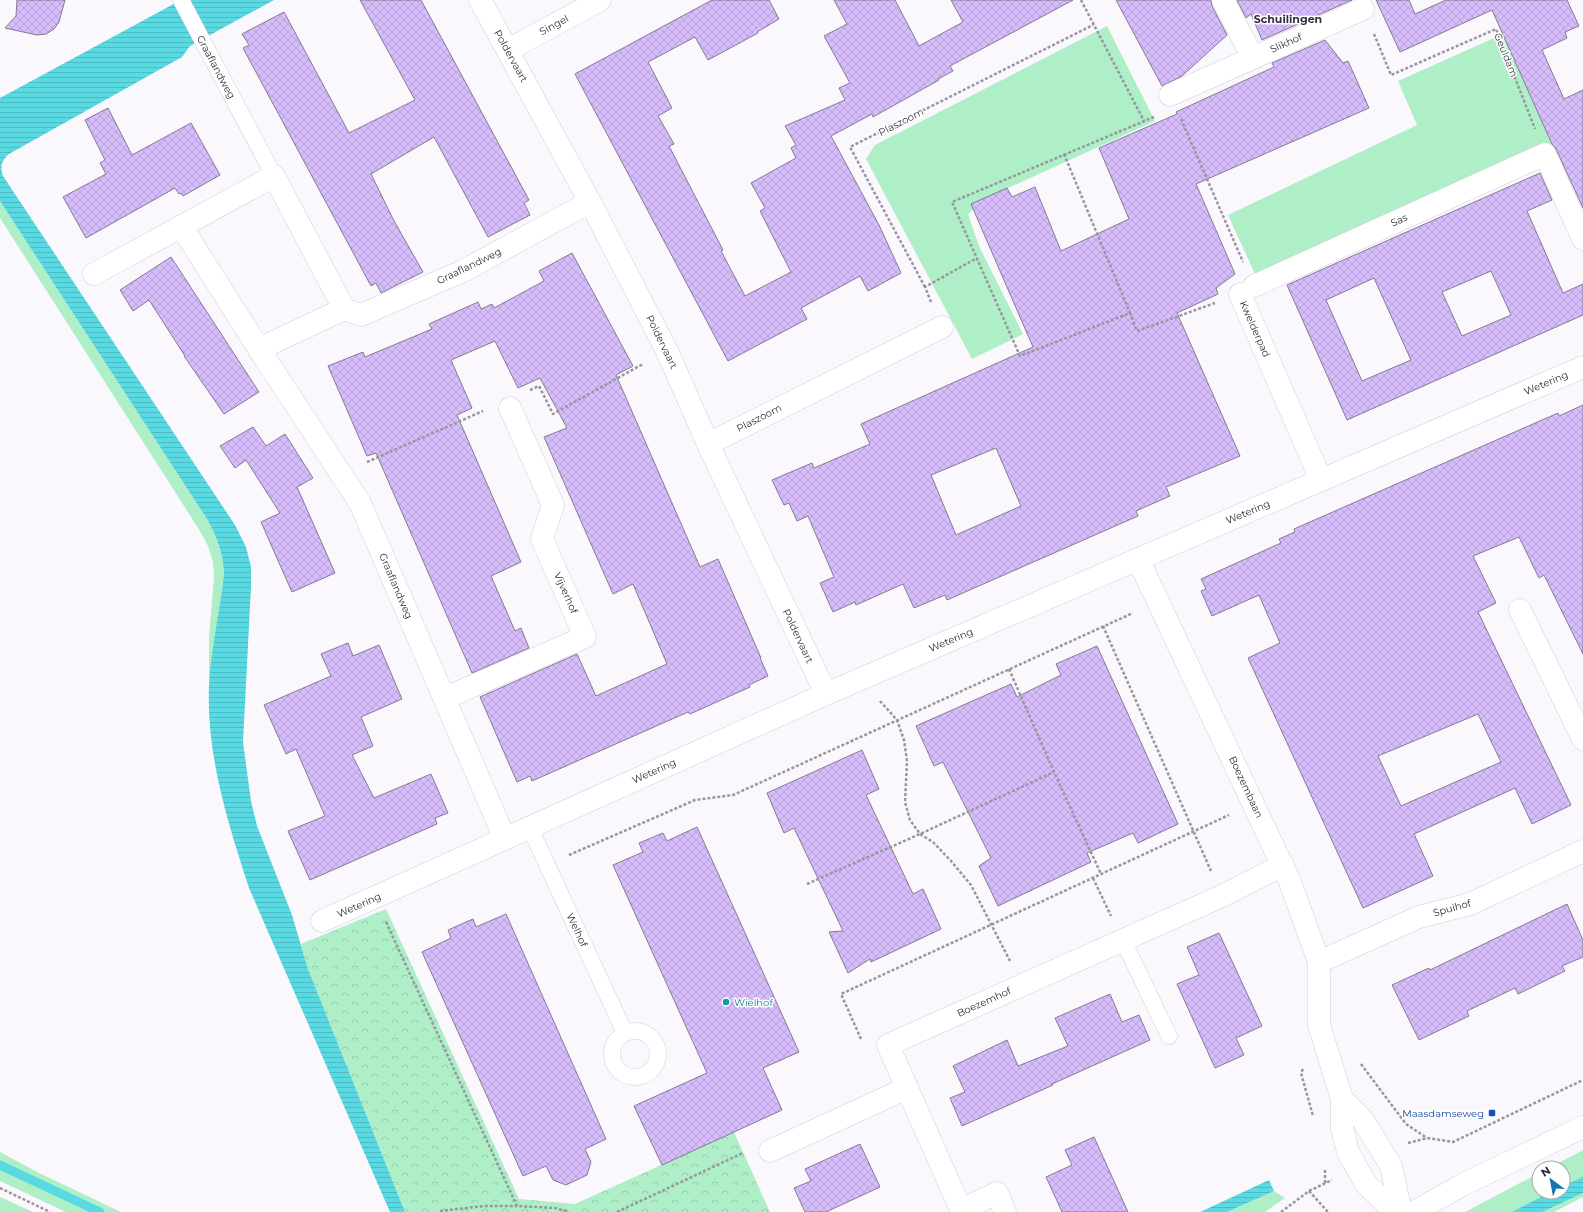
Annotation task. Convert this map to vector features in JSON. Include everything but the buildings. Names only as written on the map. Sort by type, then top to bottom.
[{"type":"street","name":"Poldervaart","points":[[480,0],[590,202],[667,351],[708,444],[826,694]]},
{"type":"street","name":"Singel","points":[[508,50],[600,0]]},
{"type":"street","points":[[1223,0],[1253,58]]},
{"type":"street","name":"Slikhof","points":[[1173,102],[1253,58],[1363,9]]},
{"type":"street","points":[[1545,154],[1583,239]]},
{"type":"street","name":"Sas","points":[[1247,290],[1545,154]]},
{"type":"street","points":[[94,274],[274,176]]},
{"type":"street","name":"Graaflandweg","points":[[274,176],[344,308],[361,315],[464,271],[590,202]]},
{"type":"street","name":"Graaflandweg","points":[[181,226],[259,349],[360,503],[505,839]]},
{"type":"street","name":"Kwelderpad","points":[[1247,290],[1322,480]]},
{"type":"street","points":[[259,349],[344,308]]},
{"type":"street","name":"Plaszoom","points":[[708,444],[942,327]]},
{"type":"street","name":"Wetering","points":[[322,922],[826,694],[1583,367]]},
{"type":"street","name":"Vijverhof","points":[[444,698],[585,637],[542,540],[553,505],[510,408]]},
{"type":"street","name":"Boezembaan","points":[[1138,559],[1283,865],[1319,962],[1319,1025],[1342,1099],[1342,1128],[1348,1152],[1366,1184],[1395,1212]]},
{"type":"street","points":[[1520,610],[1583,739]]},
{"type":"street","name":"Spuihof","points":[[1319,962],[1419,916],[1470,904],[1583,851]]},
{"type":"street","name":"Boezemhof","points":[[888,1045],[1222,896],[1283,865]]},
{"type":"street","points":[[888,1045],[961,1211],[997,1193],[1005,1212]]},
{"type":"street","points":[[770,1151],[907,1088]]},
{"type":"street","name":"Boezembaan","points":[[1342,1099],[1363,1120],[1392,1166],[1401,1212]]},
{"type":"street","points":[[1414,1212],[1462,1186],[1583,1127]]},
{"type":"lane","name":"Graaflandweg","points":[[181,0],[274,176]]},
{"type":"lane","name":"Welhof","points":[[530,828],[625,1033]]},
{"type":"lane","points":[[1123,940],[1169,1036]]},
{"type":"path","points":[[1080,0],[1144,121]]},
{"type":"path","name":"Geuldam","points":[[1363,9],[1391,75],[1496,29],[1545,154]]},
{"type":"path","name":"Plaszoom","points":[[942,327],[925,287],[850,147],[1093,25]]},
{"type":"path","points":[[1130,313],[1020,356],[952,202],[1144,121],[1173,102]]},
{"type":"path","name":"Kwelderpad","points":[[1173,102],[1247,290]]},
{"type":"path","points":[[1064,154],[1137,332],[1247,290]]},
{"type":"path","points":[[925,287],[977,258]]},
{"type":"path","points":[[547,865],[695,800],[733,794],[1159,602]]},
{"type":"path","points":[[1103,626],[1222,896]]},
{"type":"path","points":[[1009,669],[1101,874]]},
{"type":"path","points":[[862,679],[897,720],[904,740],[907,761],[906,802],[910,820],[920,834],[933,842],[971,885],[1021,985]]},
{"type":"path","points":[[807,884],[1054,772]]},
{"type":"path","points":[[888,1045],[864,1045],[841,994],[1254,804]]},
{"type":"path","points":[[1093,878],[1123,940]]},
{"type":"path","points":[[375,898],[517,1206]]},
{"type":"path","points":[[1360,1062],[1406,1124],[1427,1138],[1453,1142],[1583,1080]]},
{"type":"path","points":[[1385,1154],[1403,1145],[1427,1138]]},
{"type":"path","points":[[617,1212],[752,1149],[770,1151]]},
{"type":"path","points":[[1281,1212],[1309,1191],[1356,1168]]},
{"type":"path","points":[[0,1188],[50,1212]]},
{"type":"path","points":[[1309,1191],[1328,1212]]},
{"type":"path","points":[[440,1211],[484,1206],[517,1206],[555,1208],[570,1212]]},
{"type":"green space","points":[[1107,26],[1155,121],[984,199],[968,214],[979,246],[1023,334],[972,359],[866,159],[875,145]]},
{"type":"green space","points":[[1512,30],[1564,152],[1261,287],[1228,215],[1417,125],[1398,81]]},
{"type":"green space","points":[[0,201],[214,532],[221,553],[224,574],[209,686],[209,638],[214,576],[213,562],[208,546],[200,531],[0,218]]},
{"type":"green space","points":[[386,909],[519,1199],[575,1204],[734,1132],[770,1212],[405,1212],[308,969],[301,944]]},
{"type":"green space","points":[[1583,1150],[1583,1197],[1554,1212],[1465,1212],[1531,1177],[1531,1200],[1571,1200],[1571,1160],[1564,1160]]},
{"type":"green space","points":[[0,1152],[39,1173],[121,1212],[66,1212],[0,1181]]},
{"type":"green space","points":[[1274,1191],[1285,1198],[1265,1212],[1227,1212]]},
{"type":"green space","points":[[0,1197],[33,1212],[0,1212]]},
{"type":"water","points":[[181,0],[274,0],[190,46],[182,57],[9,154],[4,159],[1,167],[2,173],[235,525],[246,547],[251,567],[251,587],[243,742],[251,801],[257,826],[292,915],[308,969],[405,1212],[390,1212],[249,888],[226,814],[215,763],[209,712],[210,672],[224,574],[221,552],[217,539],[207,519],[0,201],[0,98]]},
{"type":"water","points":[[1583,1177],[1583,1193],[1571,1199],[1571,1182]]},
{"type":"water","points":[[1269,1180],[1274,1191],[1227,1212],[1200,1212]]},
{"type":"water","points":[[1535,1200],[1568,1200],[1542,1212],[1512,1212]]},
{"type":"waterway","points":[[0,1165],[100,1212]]},
{"type":"place","name":"Wielhof","points":[[726,1002]]},
{"type":"place","name":"Maasdamseweg","points":[[1492,1113]]},
{"type":"district","name":"Schuilingen","points":[[1288,19]]}]
